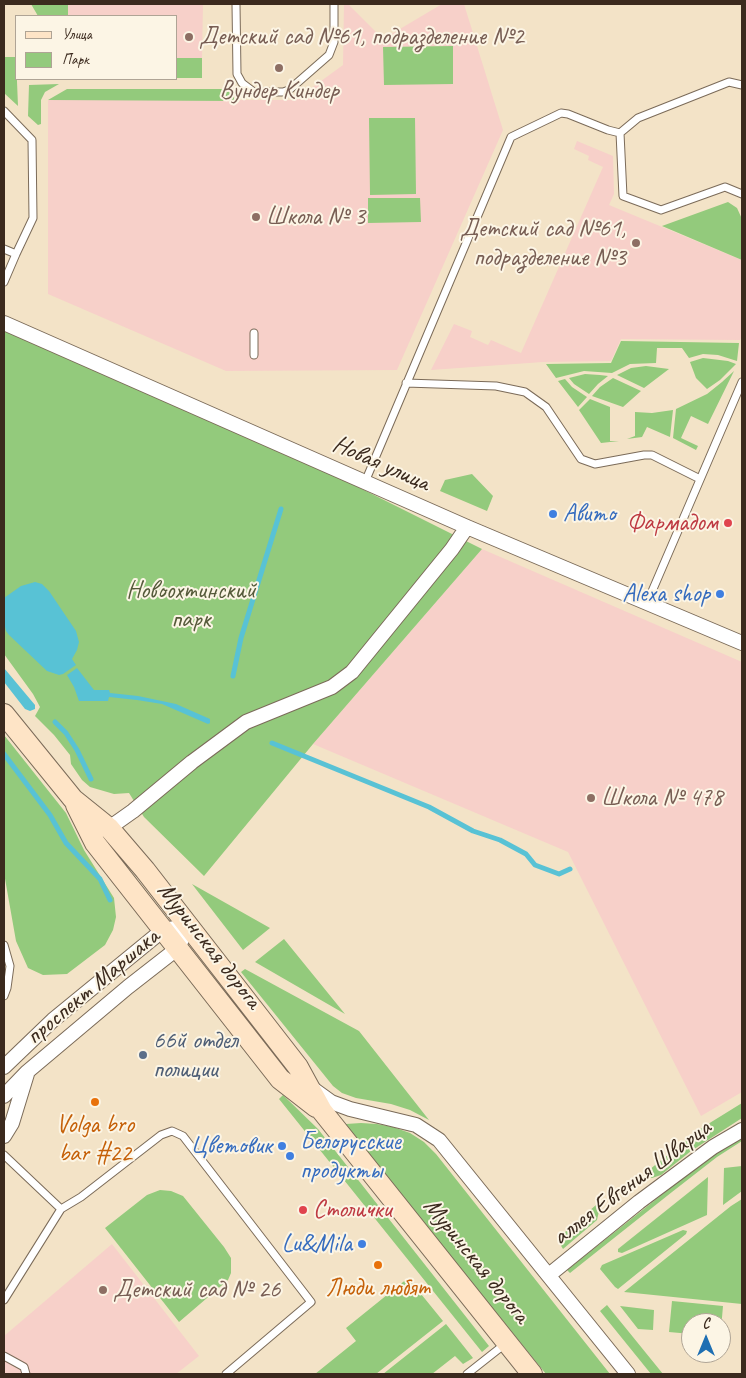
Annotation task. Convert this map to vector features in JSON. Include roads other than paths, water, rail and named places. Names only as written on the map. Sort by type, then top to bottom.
[{"type":"street","name":"Новая улица","points":[[4,323],[364,482],[742,642]]},
{"type":"street","points":[[109,828],[246,722],[332,687],[352,672],[452,549],[467,526]]},
{"type":"street","name":"Муринская дорога","points":[[4,714],[73,799],[109,828],[145,870],[298,1067],[322,1111],[532,1374]]},
{"type":"street","name":"Муринская дорога","points":[[73,799],[95,843],[280,1079],[322,1111]]},
{"type":"street","name":"проспект Маршака","points":[[4,1067],[53,1020],[164,930],[188,926]]},
{"type":"street","name":"проспект Маршака","points":[[4,1096],[27,1072],[128,987],[178,948],[188,926]]},
{"type":"street","points":[[4,1136],[12,1123],[27,1072]]},
{"type":"street","points":[[308,1085],[331,1102],[350,1109],[416,1125],[439,1140],[628,1374]]},
{"type":"street","name":"аллея Евгения Шварца","points":[[549,1275],[639,1202],[713,1147],[742,1130]]},
{"type":"lane","points":[[236,4],[237,74],[242,83],[254,92],[283,92],[289,90],[328,55],[334,42],[334,4]]},
{"type":"lane","points":[[620,133],[638,118],[729,82],[742,85]]},
{"type":"lane","points":[[4,111],[32,140],[33,218],[4,282]]},
{"type":"lane","points":[[364,482],[511,137],[561,114],[568,114],[620,133]]},
{"type":"lane","points":[[620,133],[623,196],[661,210],[725,187],[742,194]]},
{"type":"lane","points":[[4,249],[16,254]]},
{"type":"lane","points":[[254,333],[254,355]]},
{"type":"lane","points":[[647,603],[742,382]]},
{"type":"lane","points":[[406,384],[496,386],[525,392],[546,407],[581,459],[595,464],[652,455],[700,479]]},
{"type":"lane","points":[[4,945],[10,966],[8,988],[4,996]]},
{"type":"lane","points":[[4,1300],[62,1209],[81,1197],[160,1135],[172,1131],[183,1136],[311,1302],[226,1374]]},
{"type":"lane","points":[[4,1155],[62,1209]]},
{"type":"lane","points":[[467,1374],[507,1342]]},
{"type":"lane","points":[[4,1356],[24,1367],[26,1374]]},
{"type":"water","points":[[35,582],[42,584],[49,591],[76,631],[79,642],[72,659],[76,665],[63,674],[59,675],[47,671],[6,631],[4,598],[21,586]]},
{"type":"water","points":[[4,668],[35,705],[35,709],[30,711],[25,709],[4,682]]},
{"type":"water","points":[[77,668],[94,690],[109,690],[110,693],[138,696],[176,704],[210,719],[210,723],[208,724],[162,704],[109,697],[108,701],[79,701],[67,675]]},
{"type":"waterway","points":[[233,676],[241,638],[281,509]]},
{"type":"waterway","points":[[55,722],[66,733],[77,750],[91,779]]},
{"type":"waterway","points":[[272,743],[429,807],[473,831],[500,840],[526,854],[535,865],[559,874],[570,869]]},
{"type":"waterway","points":[[4,754],[50,815],[66,843],[100,879],[110,900]]},
{"type":"place","name":"Детский сад №61, подразделение №2","points":[[189,37]]},
{"type":"place","name":"Вундер Киндер","points":[[279,68]]},
{"type":"place","name":"Школа № 3","points":[[256,217]]},
{"type":"place","name":"Детский сад №61, подразделение №3","points":[[636,243]]},
{"type":"place","name":"Авито","points":[[553,514]]},
{"type":"place","name":"Фармадом","points":[[728,523]]},
{"type":"place","name":"Alexa shop","points":[[720,594]]},
{"type":"place","name":"Школа № 478","points":[[591,798]]},
{"type":"place","name":"66й отдел полиции","points":[[143,1055]]},
{"type":"place","name":"Volga bro bar #22","points":[[95,1102]]},
{"type":"place","name":"Цветовик","points":[[282,1146]]},
{"type":"place","name":"Белорусские продукты","points":[[290,1156]]},
{"type":"place","name":"Столички","points":[[303,1210]]},
{"type":"place","name":"Lu&Mila","points":[[362,1244]]},
{"type":"place","name":"Люди любят","points":[[378,1265]]},
{"type":"place","name":"Детский сад № 26","points":[[103,1290]]},
{"type":"park label","name":"Новоохтинский парк","points":[[191,606]]}]
